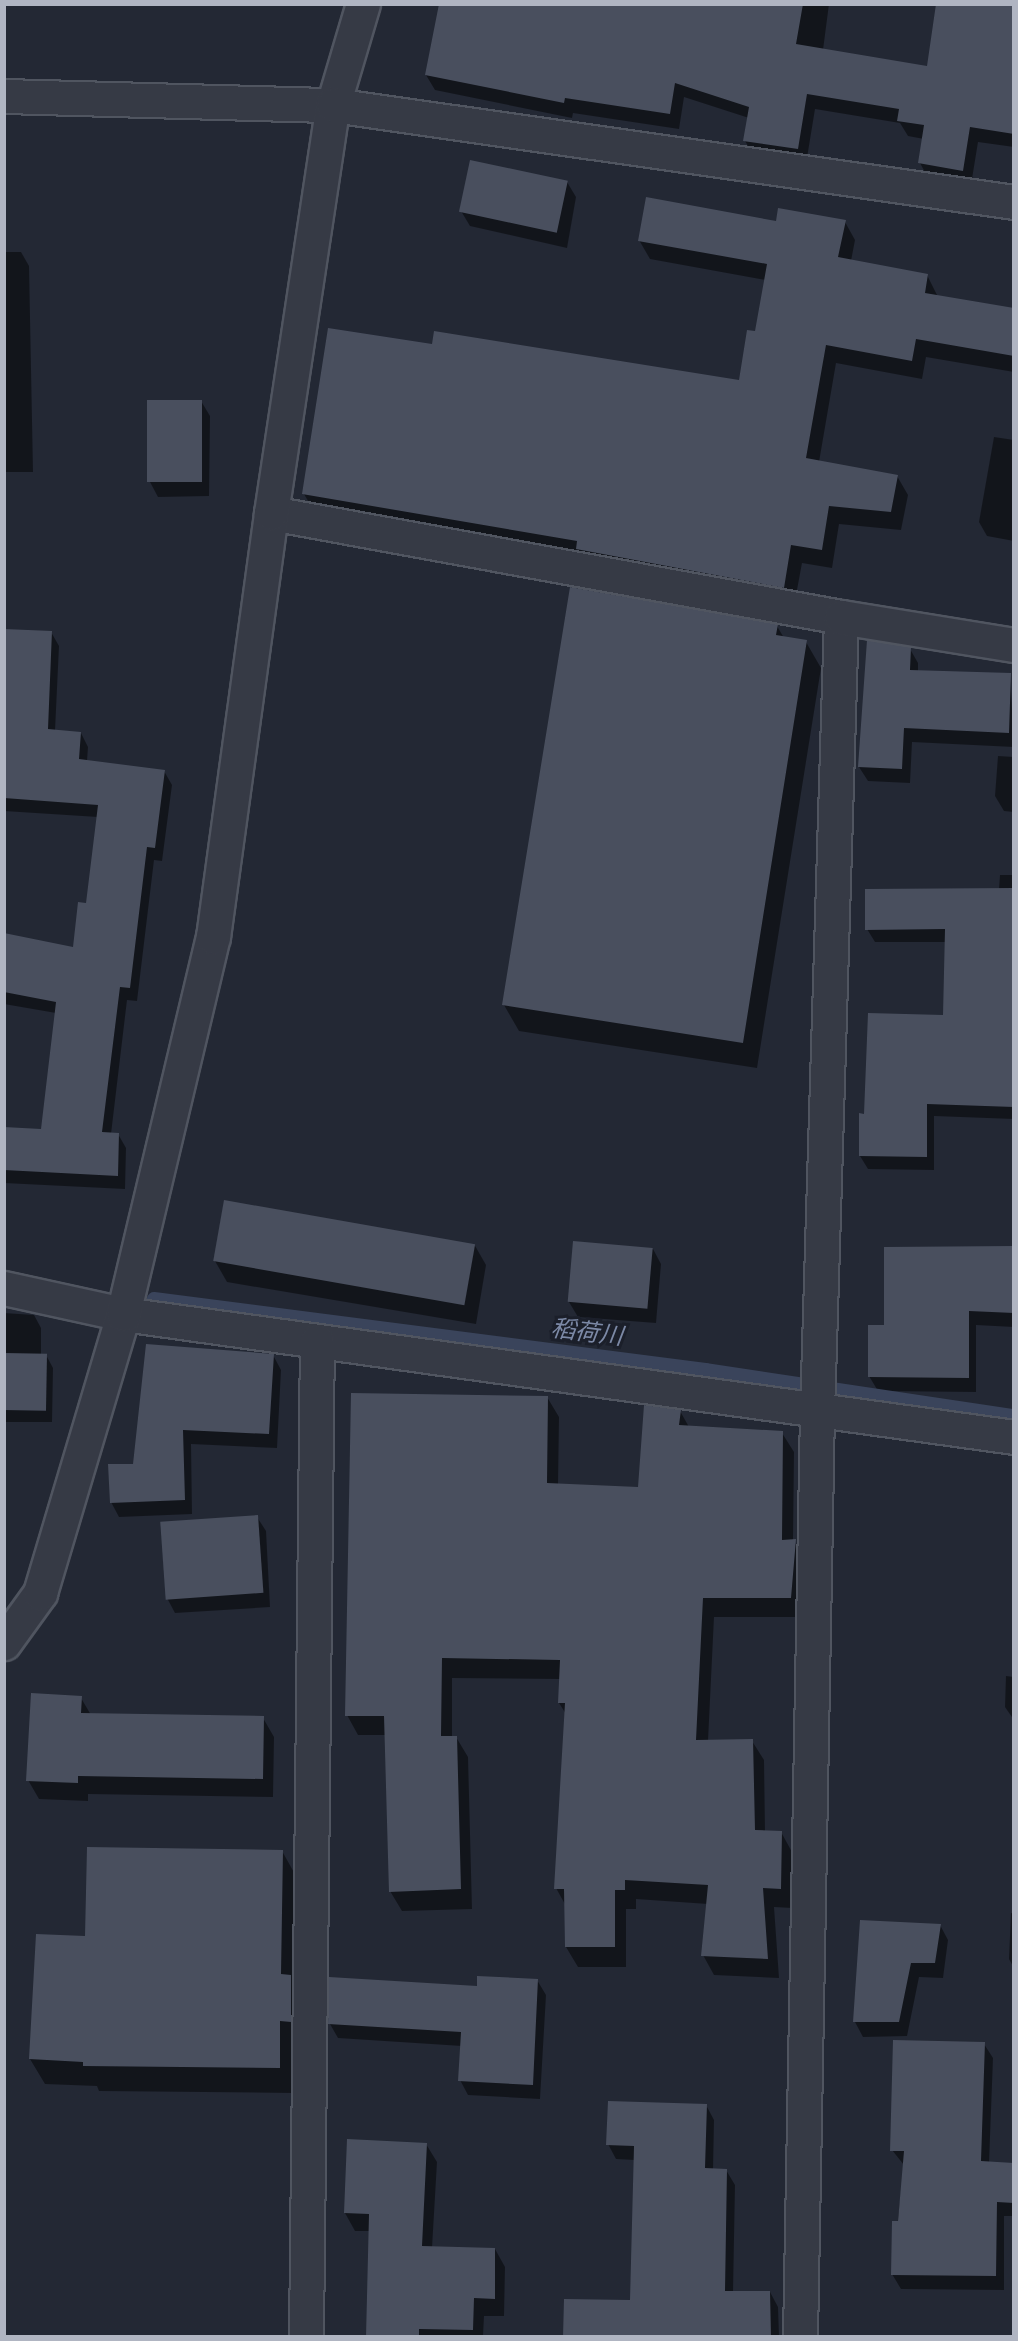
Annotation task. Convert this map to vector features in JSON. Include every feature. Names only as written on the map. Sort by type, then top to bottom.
[{"type":"street","points":[[4,1643],[40,1593],[123,1314],[213,937],[270,513],[333,105],[363,4]]},
{"type":"street","points":[[4,96],[333,105],[1014,202]]},
{"type":"street","points":[[270,513],[841,617],[1014,645]]},
{"type":"street","points":[[800,2337],[817,1408],[841,617]]},
{"type":"street","points":[[4,1288],[123,1314],[1014,1437]]},
{"type":"street","points":[[306,2337],[317,1341]]},
{"type":"building","points":[[439,4],[803,4],[796,44],[927,66],[936,4],[1014,4],[1014,134],[970,127],[963,171],[918,163],[924,125],[897,121],[899,109],[807,94],[798,149],[743,141],[749,107],[675,83],[670,114],[565,98],[564,103],[425,75]]},
{"type":"building","points":[[470,160],[568,181],[557,233],[459,212]]},
{"type":"building","points":[[646,197],[776,221],[778,208],[846,220],[838,257],[928,274],[925,293],[1014,308],[1014,356],[916,339],[912,361],[826,345],[806,458],[898,475],[891,512],[829,506],[822,550],[791,545],[784,588],[576,549],[577,541],[302,494],[328,328],[432,344],[434,331],[739,380],[747,330],[755,331],[767,264],[638,241]]},
{"type":"building","points":[[147,400],[202,400],[202,482],[147,482]]},
{"type":"building","points":[[570,587],[778,624],[776,635],[807,640],[743,1043],[502,1005]]},
{"type":"building","points":[[4,629],[52,631],[48,729],[81,732],[79,759],[165,770],[155,848],[147,847],[130,988],[120,987],[102,1132],[119,1133],[118,1176],[4,1170],[4,1127],[41,1129],[56,1002],[4,992],[4,933],[73,947],[78,902],[86,903],[98,805],[4,798]]},
{"type":"building","points":[[867,640],[911,647],[910,670],[1011,673],[1009,733],[904,728],[902,769],[858,767]]},
{"type":"building","points":[[1014,888],[1014,1107],[927,1104],[927,1157],[859,1156],[859,1113],[864,1114],[868,1013],[943,1015],[945,929],[865,930],[865,889]]},
{"type":"building","points":[[224,1200],[475,1244],[464,1305],[213,1261]]},
{"type":"building","points":[[573,1241],[653,1248],[647,1309],[568,1302]]},
{"type":"building","points":[[1014,1246],[1014,1313],[969,1311],[969,1378],[868,1377],[868,1325],[884,1325],[884,1247]]},
{"type":"building","points":[[146,1344],[274,1354],[269,1434],[183,1430],[185,1500],[110,1503],[108,1464],[133,1464]]},
{"type":"building","points":[[4,1353],[47,1354],[46,1411],[4,1410]]},
{"type":"building","points":[[351,1393],[548,1396],[547,1483],[638,1487],[644,1405],[681,1410],[679,1425],[783,1431],[782,1540],[796,1539],[791,1598],[703,1598],[696,1740],[753,1739],[755,1830],[782,1831],[781,1889],[763,1888],[768,1959],[701,1956],[708,1885],[625,1880],[625,1890],[615,1890],[615,1947],[565,1947],[564,1889],[554,1889],[565,1703],[558,1703],[560,1660],[442,1658],[441,1736],[457,1736],[461,1889],[389,1892],[384,1716],[345,1716]]},
{"type":"building","points":[[258,1515],[263,1593],[166,1600],[160,1522]]},
{"type":"building","points":[[31,1693],[82,1696],[81,1713],[264,1716],[263,1779],[78,1776],[78,1783],[26,1781]]},
{"type":"building","points":[[87,1847],[283,1850],[281,1974],[291,1975],[291,2022],[280,2021],[280,2068],[83,2066],[83,2062],[29,2059],[36,1934],[85,1936]]},
{"type":"building","points":[[860,1920],[941,1924],[935,1963],[911,1963],[899,2022],[853,2022]]},
{"type":"building","points":[[477,1976],[538,1979],[533,2085],[458,2081],[461,2032],[328,2024],[329,1977],[477,1986]]},
{"type":"building","points":[[893,2040],[985,2042],[981,2161],[1014,2163],[1014,2203],[997,2202],[996,2276],[891,2275],[892,2221],[898,2221],[904,2151],[890,2151]]},
{"type":"building","points":[[608,2101],[707,2104],[705,2168],[727,2169],[725,2291],[770,2291],[771,2337],[563,2337],[564,2299],[630,2300],[634,2146],[606,2145]]},
{"type":"building","points":[[347,2139],[427,2143],[422,2246],[495,2248],[495,2299],[474,2298],[473,2330],[419,2329],[419,2337],[366,2337],[369,2214],[344,2213]]},
{"type":"waterway","name":"稻荷川","points":[[154,1299],[705,1370],[1014,1416]]}]
